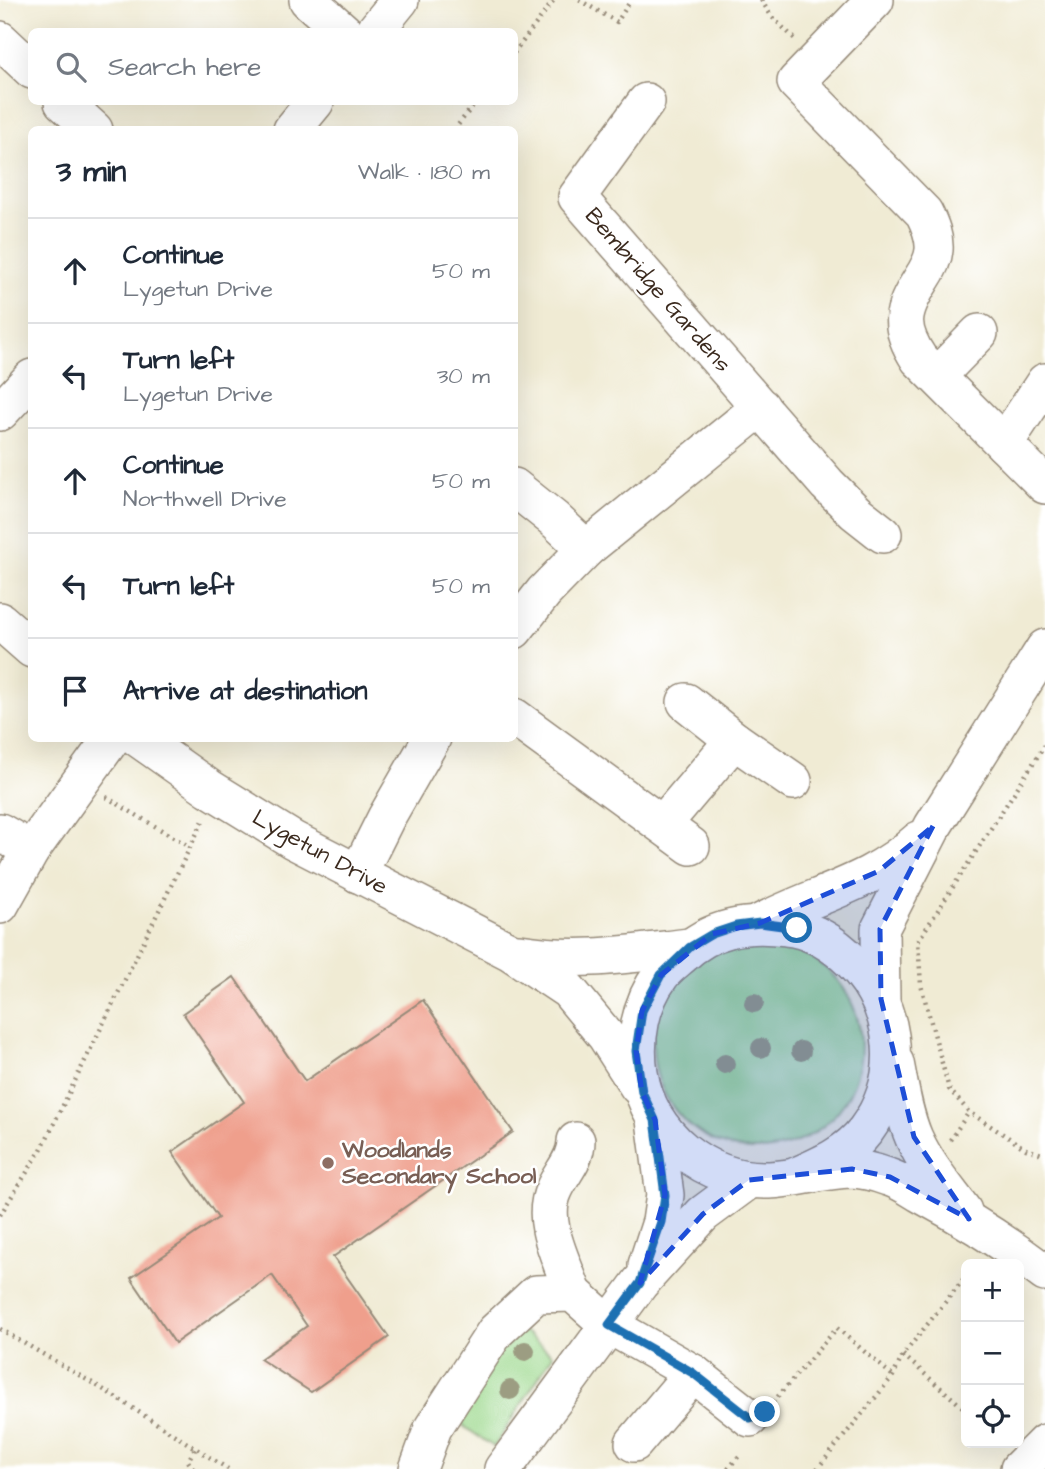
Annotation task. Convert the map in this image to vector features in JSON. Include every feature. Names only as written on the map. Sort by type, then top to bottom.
[{"type":"street","points":[[308,0],[340,28]]},
{"type":"street","points":[[377,28],[400,0]]},
{"type":"street","points":[[875,0],[796,82],[925,213],[932,230],[934,250],[929,268],[907,302],[904,323],[908,341],[919,359],[1045,485]]},
{"type":"street","points":[[0,40],[28,66]]},
{"type":"street","name":"Bembridge Gardens","points":[[646,102],[577,197],[827,484],[855,512],[883,534]]},
{"type":"street","points":[[66,105],[90,126]]},
{"type":"street","points":[[295,126],[313,105]]},
{"type":"street","points":[[937,376],[979,333]]},
{"type":"street","points":[[1004,444],[1045,382]]},
{"type":"street","points":[[518,625],[544,592],[586,549],[761,407]]},
{"type":"street","points":[[518,490],[586,549]]},
{"type":"street","points":[[0,621],[28,646]]},
{"type":"street","points":[[881,999],[880,929],[933,826],[1045,648]]},
{"type":"street","points":[[686,702],[793,781]]},
{"type":"street","points":[[518,720],[677,835],[734,740]]},
{"type":"street","points":[[0,905],[15,841],[81,782],[109,742]]},
{"type":"street","name":"Lygetun Drive","points":[[144,742],[209,788],[293,840],[511,952]]},
{"type":"street","points":[[358,874],[386,818],[430,742]]},
{"type":"street","points":[[760,923],[789,908],[879,871],[900,857],[933,826]]},
{"type":"street","points":[[640,1283],[661,1222],[665,1195],[636,1051],[642,1011],[661,975],[690,947],[712,934],[736,926],[760,923],[797,928],[832,943],[860,967],[881,999],[889,1023],[902,1102],[914,1137],[930,1166],[969,1219]]},
{"type":"street","points":[[511,952],[564,959],[604,958],[690,947]]},
{"type":"street","points":[[511,952],[568,990],[606,1036],[649,1106],[680,1149],[712,1170],[749,1180],[772,1180],[852,1169],[890,1177],[1040,1259]]},
{"type":"street","points":[[794,1177],[834,1159],[866,1130],[886,1091],[892,1048]]},
{"type":"street","points":[[576,1141],[573,1157],[554,1188],[548,1204],[549,1222],[573,1293],[609,1325],[693,1373],[750,1418]]},
{"type":"street","points":[[503,1469],[640,1283],[703,1214],[749,1180]]},
{"type":"street","points":[[418,1469],[433,1428],[495,1332],[536,1294],[573,1293]]},
{"type":"street","points":[[634,1443],[693,1373]]},
{"type":"street","points":[[1019,1469],[1045,1443]]},
{"type":"path","points":[[518,48],[554,0]]},
{"type":"path","points":[[579,0],[617,22],[631,0]]},
{"type":"path","points":[[761,0],[772,17],[817,60]]},
{"type":"path","points":[[457,126],[475,105]]},
{"type":"path","points":[[1045,745],[918,941],[921,985],[949,1089],[969,1112],[1026,1149],[1045,1155]]},
{"type":"path","points":[[81,782],[190,848]]},
{"type":"path","points":[[0,1215],[41,1150],[203,819]]},
{"type":"path","points":[[947,1145],[969,1112]]},
{"type":"path","points":[[817,1469],[893,1376],[903,1355],[961,1282]]},
{"type":"path","points":[[750,1418],[765,1412],[837,1328],[893,1376]]},
{"type":"path","points":[[0,1329],[101,1388],[228,1469]]},
{"type":"path","points":[[903,1355],[961,1406]]},
{"type":"path","points":[[193,1469],[188,1461],[195,1448]]},
{"type":"path","points":[[728,1469],[739,1456]]},
{"type":"highlighted area","points":[[933,826],[880,929],[881,999],[914,1137],[969,1219],[890,1177],[852,1169],[749,1180],[703,1214],[640,1283],[665,1195],[655,1120],[642,1092],[636,1051],[642,1011],[661,975],[712,934],[760,923],[879,871]]},
{"type":"green space","points":[[757,942],[797,950],[815,959],[831,972],[844,988],[853,1006],[861,1046],[853,1086],[844,1104],[831,1120],[815,1133],[797,1142],[757,1150],[717,1142],[699,1133],[683,1120],[670,1104],[661,1086],[653,1046],[661,1006],[670,988],[683,972],[699,959],[717,950]]},
{"type":"green space","points":[[516,1325],[553,1355],[494,1447],[453,1419]]},
{"type":"building","points":[[234,977],[305,1081],[423,1000],[513,1132],[333,1257],[389,1337],[311,1392],[260,1359],[307,1326],[272,1275],[175,1343],[131,1278],[218,1218],[172,1152],[244,1102],[183,1013]]},
{"type":"place","name":"Woodlands Secondary School","points":[[328,1163]]},
{"type":"route","points":[[765,1412],[750,1418],[693,1373],[609,1325],[640,1283],[661,1222],[665,1195],[655,1120],[642,1092],[636,1051],[642,1011],[661,975],[690,947],[712,934],[736,926],[760,923],[797,928]]}]
